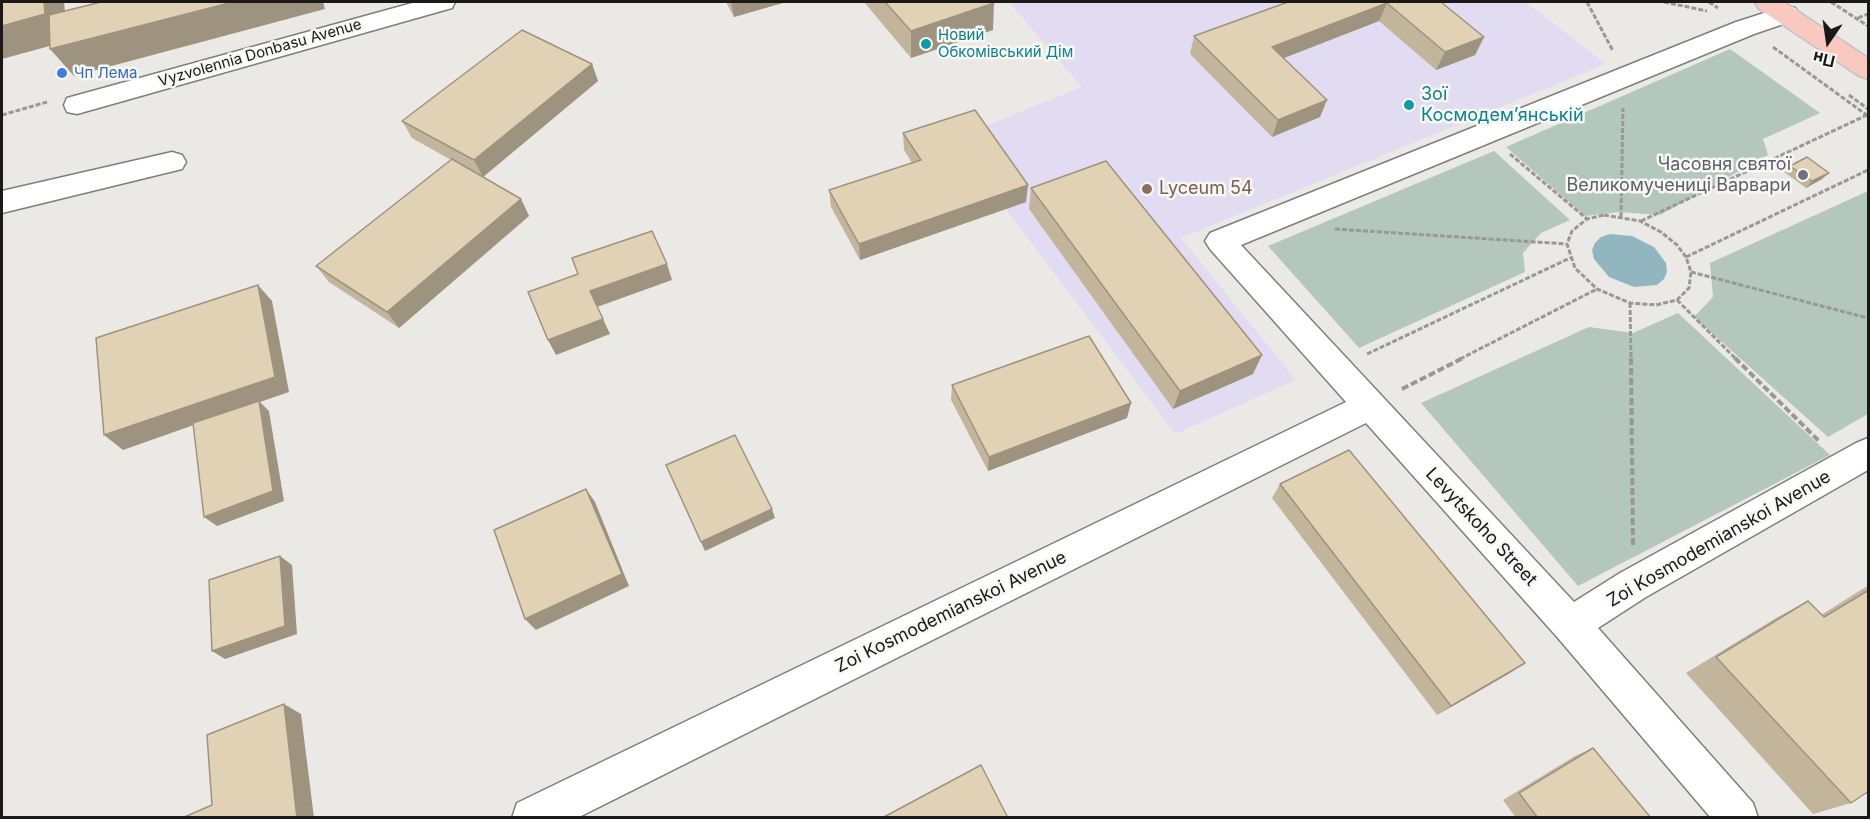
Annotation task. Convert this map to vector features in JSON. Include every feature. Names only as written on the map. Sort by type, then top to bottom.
[{"type":"main road","points":[[1777,8],[1869,70]]},
{"type":"street","name":"Vyzvolennia Donbasu Avenue","points":[[77,105],[443,2]]},
{"type":"street","points":[[1485,134],[1737,22],[1777,8]]},
{"type":"street","name":"Levytskoho Street","points":[[1485,134],[1220,240],[1571,625],[1738,818]]},
{"type":"street","points":[[2,202],[172,162]]},
{"type":"street","name":"Zoi Kosmodemianskoi Avenue","points":[[532,818],[1369,406]]},
{"type":"street","name":"Zoi Kosmodemianskoi Avenue","points":[[1571,625],[1634,585],[1858,460]]},
{"type":"path","points":[[1664,2],[1737,22]]},
{"type":"path","points":[[1640,221],[1868,116],[1708,2]]},
{"type":"path","points":[[1832,2],[1869,26]]},
{"type":"path","points":[[1832,2],[1869,26]]},
{"type":"path","points":[[1858,18],[1869,14]]},
{"type":"path","points":[[1485,134],[1587,219]]},
{"type":"path","points":[[1686,257],[1869,170]]},
{"type":"path","points":[[1604,216],[1640,221],[1661,232],[1677,245],[1686,257],[1692,272],[1689,288],[1677,300],[1656,305],[1630,303],[1597,289],[1581,276],[1570,258],[1567,244],[1572,231],[1587,219],[1604,216]]},
{"type":"path","points":[[1333,229],[1567,244]]},
{"type":"path","points":[[1336,369],[1570,258]]},
{"type":"path","points":[[1692,272],[1869,318]]},
{"type":"path","points":[[1369,406],[1597,289]]},
{"type":"path","points":[[1677,300],[1834,456],[1858,460]]},
{"type":"path","points":[[1630,303],[1634,585]]},
{"type":"shaded area","name":"Lyceum 54","points":[[1009,2],[1526,2],[1606,64],[1181,238],[1296,380],[1175,434],[953,139],[1082,87]]},
{"type":"green space","points":[[1730,49],[1820,113],[1763,139],[1768,155],[1660,215],[1619,212],[1585,216],[1506,147]]},
{"type":"green space","points":[[1494,151],[1570,220],[1541,233],[1523,253],[1525,272],[1359,348],[1268,246]]},
{"type":"green space","points":[[1868,191],[1868,414],[1828,437],[1694,317],[1713,297],[1710,263]]},
{"type":"green space","points":[[1678,313],[1830,455],[1578,586],[1421,403],[1589,327],[1633,333]]},
{"type":"water","points":[[1610,234],[1632,236],[1654,247],[1666,263],[1667,272],[1664,279],[1657,285],[1634,287],[1609,277],[1594,259],[1592,250],[1601,237]]},
{"type":"building","points":[[2,2],[44,2],[45,14],[2,26]]},
{"type":"building","points":[[101,2],[233,2],[50,49],[49,15]]},
{"type":"building","points":[[885,2],[993,2],[994,3],[911,31]]},
{"type":"building","points":[[1288,2],[1441,2],[1484,37],[1445,52],[1387,3],[1272,47],[1327,100],[1278,120],[1194,36]]},
{"type":"building","points":[[522,30],[592,64],[474,160],[402,121]]},
{"type":"building","points":[[975,110],[1028,185],[859,244],[829,190],[921,160],[903,133]]},
{"type":"building","points":[[1807,157],[1829,173],[1812,181],[1790,166]]},
{"type":"building","points":[[452,159],[521,199],[387,312],[316,266]]},
{"type":"building","points":[[1106,161],[1262,355],[1180,391],[1031,188]]},
{"type":"building","points":[[652,231],[667,264],[590,291],[603,319],[548,340],[528,292],[578,274],[572,258]]},
{"type":"building","points":[[258,285],[275,377],[104,435],[96,338]]},
{"type":"building","points":[[1089,336],[1131,403],[989,457],[952,385]]},
{"type":"building","points":[[259,401],[273,491],[204,517],[193,423]]},
{"type":"building","points":[[735,435],[772,509],[701,542],[666,465]]},
{"type":"building","points":[[1349,450],[1525,663],[1451,706],[1280,484]]},
{"type":"building","points":[[586,489],[622,574],[525,619],[494,530]]},
{"type":"building","points":[[280,556],[285,626],[212,651],[209,580]]},
{"type":"building","points":[[1869,590],[1869,791],[1851,803],[1716,657],[1808,601],[1824,617]]},
{"type":"building","points":[[284,704],[297,818],[182,818],[212,805],[207,735]]},
{"type":"building","points":[[1593,748],[1651,818],[1538,818],[1519,793]]},
{"type":"building","points":[[981,765],[1008,818],[882,818]]},
{"type":"place","name":"Новий Обкомівський Дім","points":[[926,44]]},
{"type":"place","name":"Чп Лема","points":[[62,73]]},
{"type":"place","name":"Зої Космодем’янській","points":[[1409,105]]},
{"type":"place","name":"Часовня святої Великомучениці Варвари","points":[[1803,175]]},
{"type":"place","name":"Lyceum 54","points":[[1147,189]]}]
